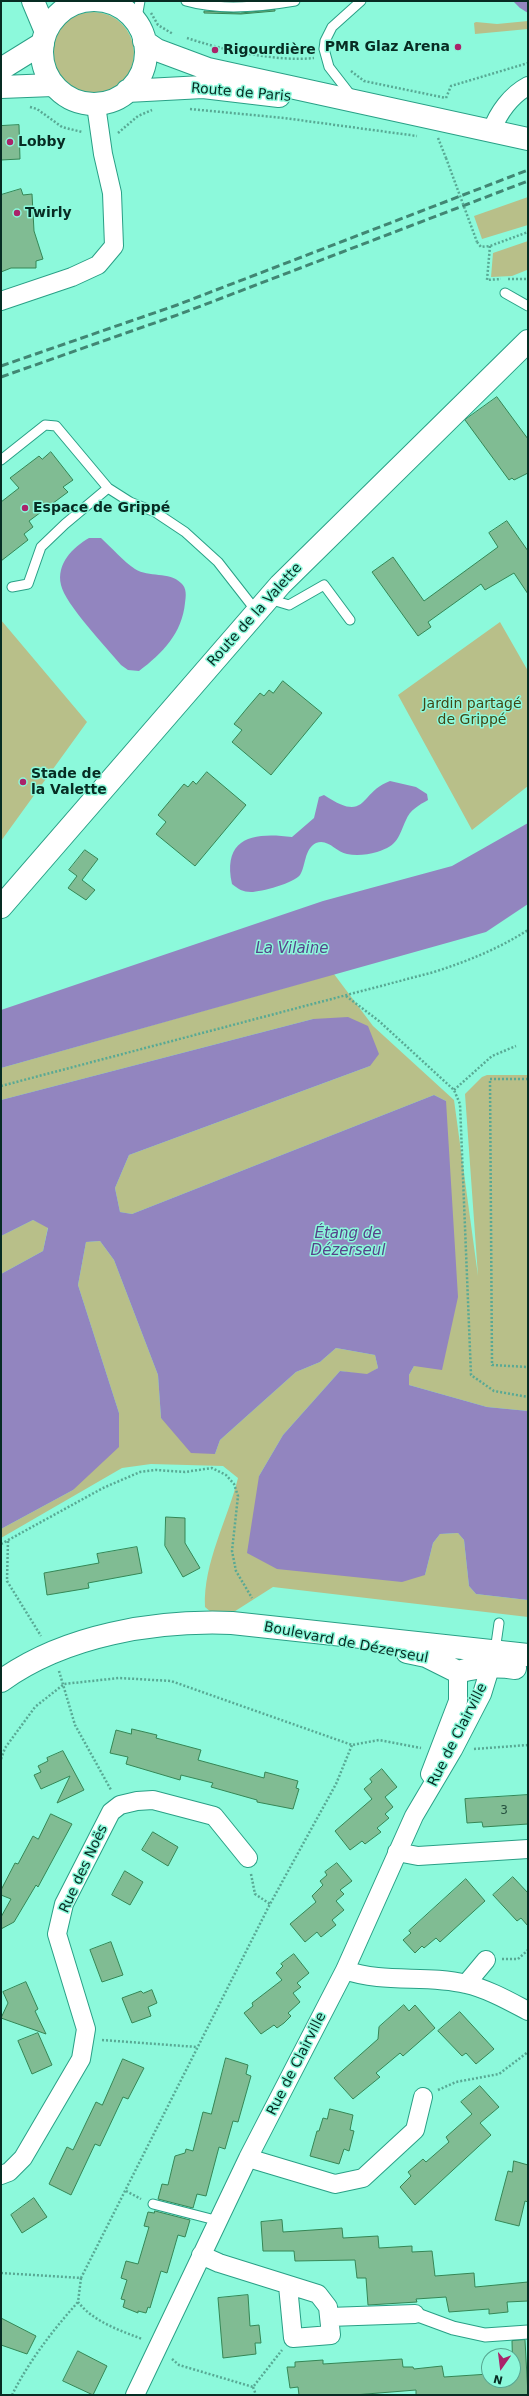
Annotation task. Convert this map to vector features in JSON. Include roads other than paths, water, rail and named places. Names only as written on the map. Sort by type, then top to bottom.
[{"type":"street","points":[[33,1],[44,38]]},
{"type":"street","points":[[87,1],[100,1],[121,8],[143,24],[145,60],[134,85],[127,92],[109,102],[96,104],[69,98],[53,85],[42,61],[44,38],[50,24],[62,11],[87,1]]},
{"type":"street","name":"Route de Paris","points":[[143,24],[157,50],[208,69],[356,102],[493,127],[528,139]]},
{"type":"street","points":[[1,69],[44,38]]},
{"type":"street","points":[[1,87],[53,85]]},
{"type":"street","points":[[493,127],[495,119],[515,93],[528,86]]},
{"type":"street","name":"Route de Paris","points":[[127,92],[202,87],[242,93],[356,102]]},
{"type":"street","points":[[1,301],[72,277],[98,265],[114,246],[112,193],[100,137],[96,104]]},
{"type":"street","name":"Route de la Valette","points":[[1,907],[262,605],[451,414],[528,341]]},
{"type":"street","name":"Boulevard de Dézerseul","points":[[1,1681],[52,1652],[129,1629],[198,1621],[232,1623],[493,1658],[528,1670]]},
{"type":"street","name":"Boulevard de Dézerseul","points":[[232,1623],[426,1656],[458,1672],[493,1658],[528,1655]]},
{"type":"street","name":"Rue de Clairville","points":[[135,2395],[248,2158],[345,1970],[397,1852],[445,1751],[482,1694],[493,1658]]},
{"type":"street","name":"Rue de Clairville","points":[[445,1751],[458,1701],[458,1672]]},
{"type":"street","name":"Rue des Noës","points":[[1,2175],[9,2172],[23,2158],[81,2059],[86,2029],[57,1934],[64,1904],[111,1812],[120,1805],[137,1801],[153,1800],[214,1816],[248,1858]]},
{"type":"street","points":[[397,1852],[418,1856],[528,1849]]},
{"type":"street","points":[[466,1984],[486,1960]]},
{"type":"street","points":[[345,1970],[362,1976],[466,1984],[528,2011]]},
{"type":"street","points":[[248,2158],[335,2184],[363,2178],[415,2130],[423,2097]]},
{"type":"street","points":[[201,2255],[288,2286],[318,2294],[328,2307],[331,2335],[292,2338],[288,2286]]},
{"type":"street","points":[[329,2317],[415,2314],[453,2328],[485,2335],[528,2332]]},
{"type":"lane","points":[[140,1],[143,24]]},
{"type":"lane","points":[[186,1],[200,5],[231,7],[295,1]]},
{"type":"lane","points":[[356,102],[342,82],[334,76],[325,56],[325,41],[332,27],[361,1]]},
{"type":"lane","points":[[505,293],[528,306]]},
{"type":"lane","points":[[1,460],[45,425],[56,426],[108,488],[130,502],[155,512],[185,532],[262,605],[290,605],[324,585],[350,620]]},
{"type":"lane","points":[[12,587],[28,584],[41,546],[108,488]]},
{"type":"lane","points":[[493,1658],[499,1623]]},
{"type":"lane","points":[[153,2204],[219,2221]]},
{"type":"water","points":[[513,1],[528,1],[528,13],[520,8]]},
{"type":"water","points":[[89,538],[101,538],[131,566],[141,572],[176,579],[181,583],[186,592],[180,624],[170,642],[156,657],[139,671],[128,670],[121,665],[78,614],[64,593],[60,577],[63,563],[77,546]]},
{"type":"water","points":[[390,781],[416,787],[427,794],[428,800],[410,813],[397,840],[390,846],[373,853],[354,855],[343,853],[324,842],[320,842],[316,843],[309,849],[300,875],[291,881],[256,892],[241,890],[232,884],[230,868],[232,856],[237,847],[244,841],[254,837],[265,836],[292,837],[314,818],[319,797],[324,795],[348,807],[356,806],[362,803],[380,786]]},
{"type":"water","name":"La Vilaine","points":[[528,823],[528,904],[486,932],[1,1068],[1,1010],[323,901],[452,866]]},
{"type":"water","name":"Étang de Dézerseul","points":[[348,1017],[368,1026],[379,1054],[370,1066],[129,1155],[115,1188],[120,1212],[132,1214],[434,1095],[446,1101],[458,1297],[442,1370],[414,1366],[409,1375],[409,1385],[487,1407],[528,1411],[528,1600],[476,1594],[469,1586],[464,1540],[458,1533],[440,1534],[433,1543],[425,1575],[402,1582],[277,1569],[247,1553],[259,1476],[283,1435],[340,1371],[367,1374],[378,1368],[375,1355],[336,1348],[320,1362],[296,1372],[220,1440],[215,1454],[191,1453],[161,1418],[158,1375],[114,1260],[100,1241],[86,1242],[78,1285],[119,1413],[119,1447],[73,1490],[1,1529],[1,1274],[43,1251],[48,1228],[33,1220],[1,1236],[1,1100],[313,1019]]},
{"type":"railway","points":[[1,366],[177,305],[528,170]]},
{"type":"railway","points":[[1,377],[180,314],[528,181]]},
{"type":"place","name":"PMR Glaz Arena","points":[[458,47]]},
{"type":"place","name":"Rigourdière","points":[[215,50]]},
{"type":"place","name":"Lobby","points":[[10,142]]},
{"type":"place","name":"Twirly","points":[[17,213]]},
{"type":"place","name":"Espace de Grippé","points":[[25,508]]},
{"type":"place","name":"Stade de la Valette","points":[[23,782]]},
{"type":"park label","name":"Jardin partagé de Grippé","points":[[472,712]]}]
